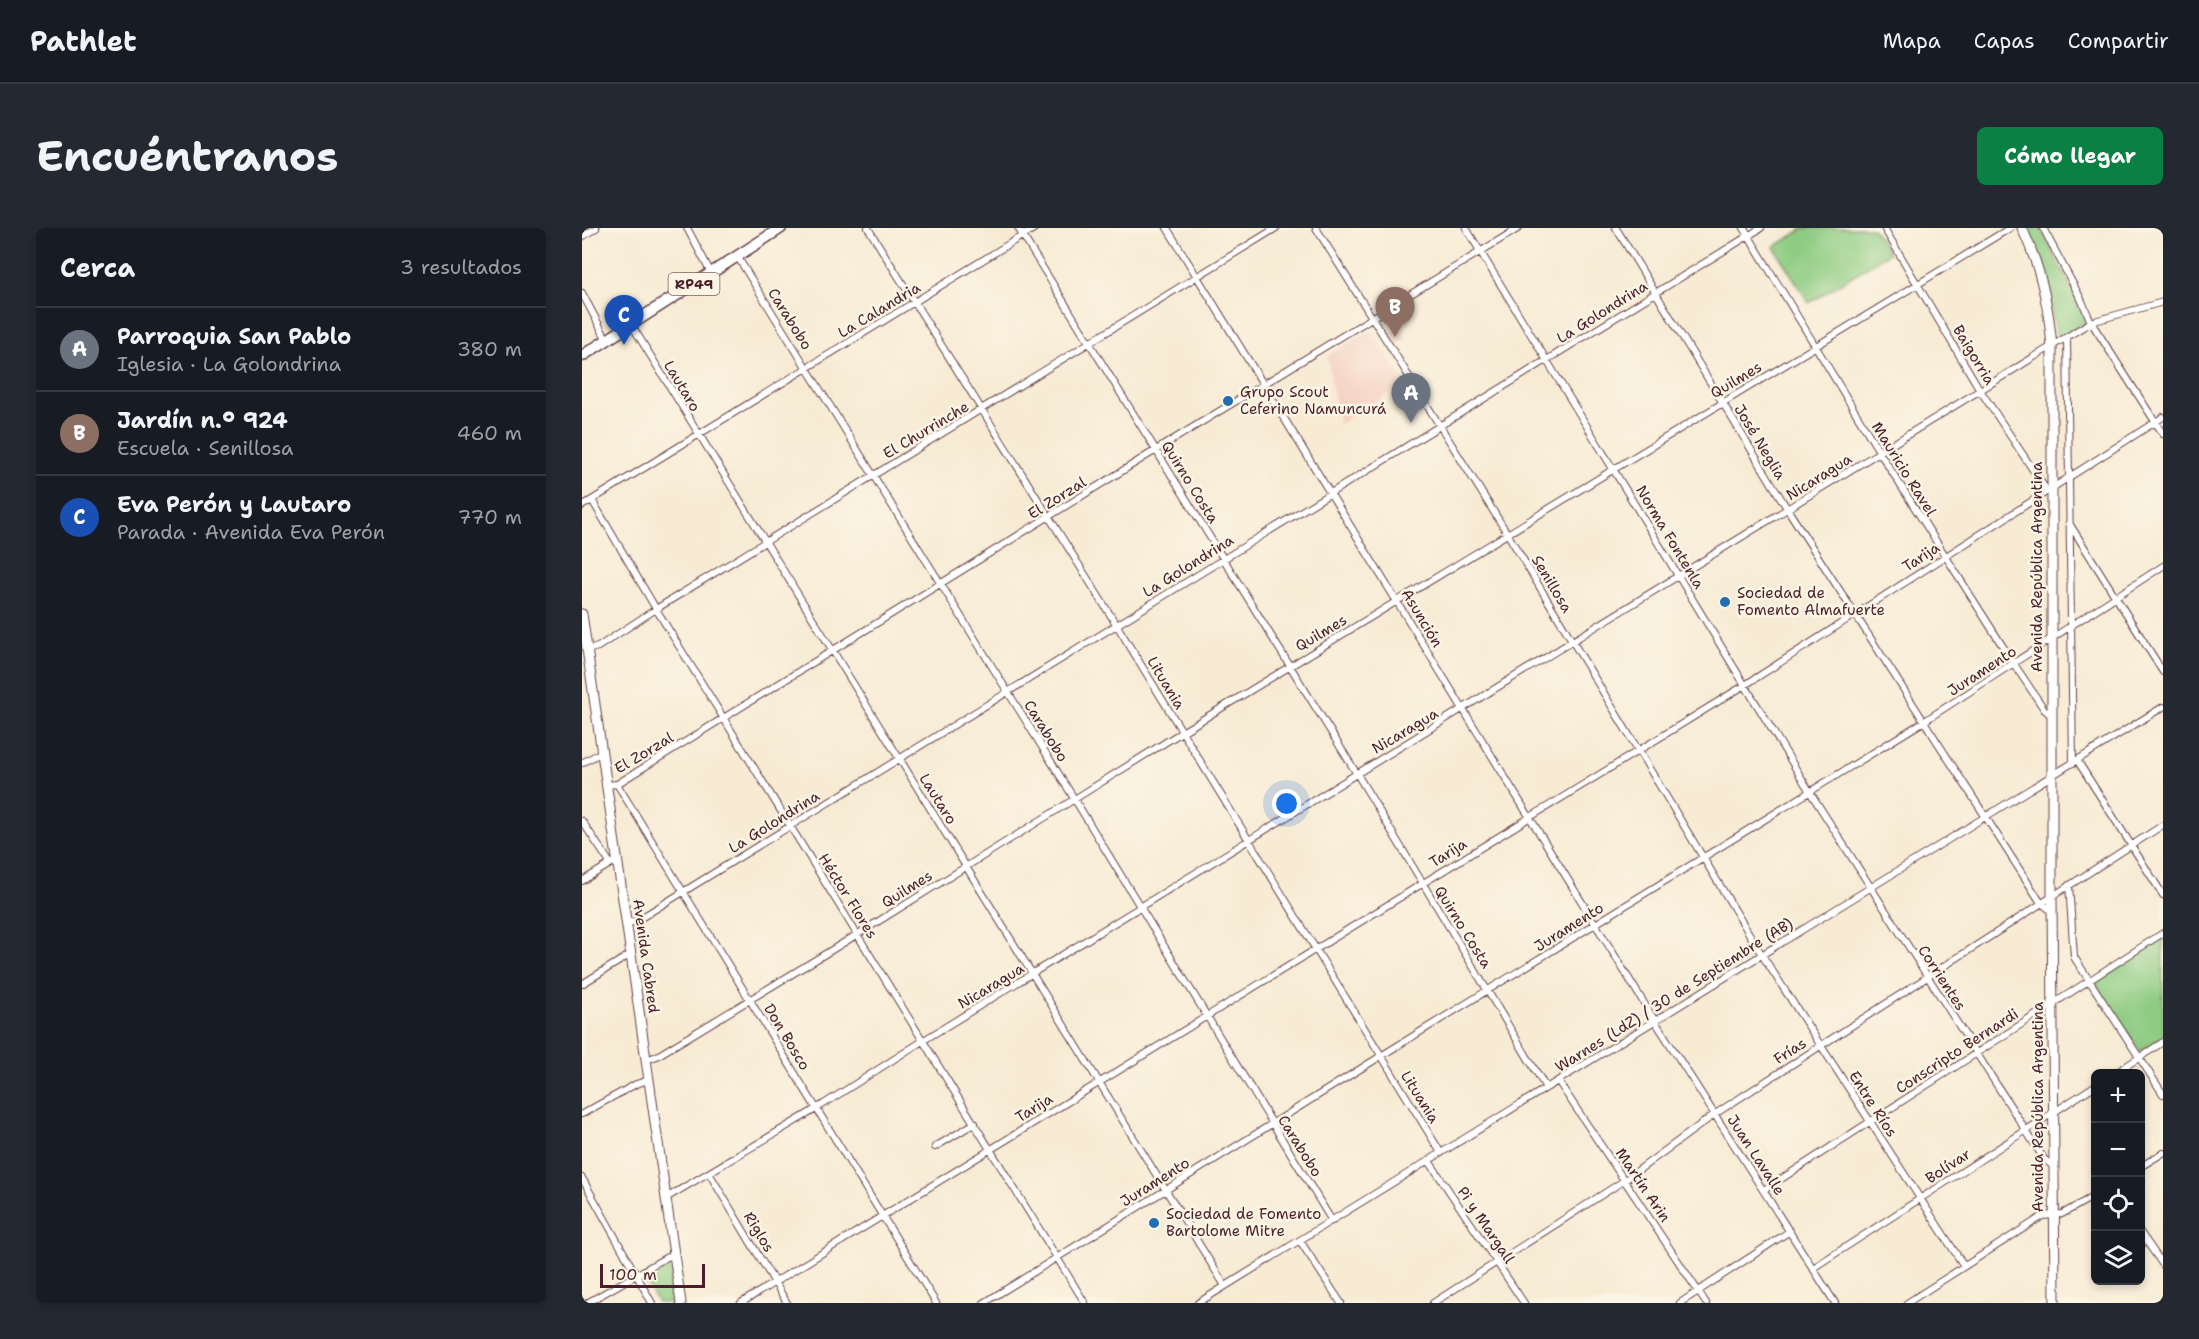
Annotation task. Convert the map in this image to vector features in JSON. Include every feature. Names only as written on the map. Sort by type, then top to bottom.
[{"type":"main road","name":"RP49","points":[[582,356],[781,228]]},
{"type":"main road","name":"Avenida República Argentina","points":[[2022,228],[2034,257],[2047,300],[2052,348],[2049,490],[2053,717],[2055,1303]]},
{"type":"main road","name":"Avenida Cabred","points":[[582,614],[587,650],[585,662],[602,752],[612,785],[614,862],[627,923],[681,1303]]},
{"type":"street","points":[[582,237],[596,228]]},
{"type":"street","points":[[687,228],[711,273]]},
{"type":"street","name":"Lituania","points":[[868,228],[1116,624],[1441,1153]]},
{"type":"street","name":"Quirno Costa","points":[[1018,228],[1357,774],[1546,1088]]},
{"type":"street","name":"La Calandria","points":[[582,506],[1035,228]]},
{"type":"street","name":"Asunción","points":[[1167,228],[1655,1021]]},
{"type":"street","name":"El Churrinche","points":[[587,650],[598,647],[656,609],[1276,228]]},
{"type":"street","name":"Senillosa","points":[[1316,228],[1507,533],[1762,956]]},
{"type":"street","name":"Norma Fontenla","points":[[1466,228],[1871,888]]},
{"type":"street","name":"El Zorzal","points":[[612,785],[725,718],[1519,228]]},
{"type":"street","name":"José Neglia","points":[[1616,228],[1854,615],[2041,903]]},
{"type":"street","name":"Mauricio Ravel","points":[[1744,228],[1945,556],[2044,709],[2053,717]]},
{"type":"street","name":"La Golondrina","points":[[627,923],[636,921],[1761,228]]},
{"type":"street","name":"Baigorria","points":[[1884,228],[1980,390],[2049,490]]},
{"type":"street","name":"Quilmes","points":[[646,1060],[657,1056],[858,934],[1182,732],[2010,228]]},
{"type":"street","points":[[2043,228],[2091,322],[2163,434]]},
{"type":"street","name":"Carabobo","points":[[737,256],[1075,800],[1332,1221]]},
{"type":"street","points":[[582,292],[607,340]]},
{"type":"street","name":"Nicaragua","points":[[666,1198],[816,1109],[924,1040],[1680,577],[2091,322],[2163,302]]},
{"type":"street","name":"Lautaro","points":[[631,324],[1225,1286]]},
{"type":"street","points":[[2067,338],[2070,627],[2075,762],[2163,895]]},
{"type":"street","name":"Tarija","points":[[741,1303],[1745,685],[2163,417]]},
{"type":"street","name":"Héctor Flores","points":[[592,501],[656,609],[1085,1303]]},
{"type":"street","points":[[2069,523],[2163,672]]},
{"type":"street","name":"Juramento","points":[[984,1303],[1923,722],[2163,566]]},
{"type":"street","name":"Warnes (LdZ) / 30 de Septiembre (AB)","points":[[1198,1303],[2163,707]]},
{"type":"street","points":[[582,763],[602,752]]},
{"type":"street","name":"Don Bosco","points":[[612,785],[683,892],[936,1303]]},
{"type":"street","points":[[582,821],[614,862],[582,881]]},
{"type":"street","name":"Frías","points":[[1433,1303],[1625,1180],[1715,1114],[2163,825]]},
{"type":"street","points":[[2070,885],[2072,953],[2163,1094]]},
{"type":"street","name":"Corrientes","points":[[1871,888],[2044,1159],[2055,1168]]},
{"type":"street","points":[[2041,903],[2052,911]]},
{"type":"street","name":"Conscripto Bernardi","points":[[1764,1190],[2163,933]]},
{"type":"street","points":[[582,984],[631,954]]},
{"type":"street","name":"Entre Ríos","points":[[1762,956],[1964,1266]]},
{"type":"street","name":"Juan Lavalle","points":[[1655,1021],[1835,1303]]},
{"type":"street","points":[[2122,1069],[2163,1042]]},
{"type":"street","points":[[582,1114],[636,1084],[649,1080]]},
{"type":"street","name":"Martín Arin","points":[[1558,1081],[1707,1303]]},
{"type":"street","name":"Bolívar","points":[[1813,1268],[2091,1088]]},
{"type":"street","points":[[935,1147],[975,1123]]},
{"type":"street","points":[[2145,1164],[2163,1153]]},
{"type":"street","name":"Pi y Margall","points":[[1429,1161],[1524,1303]]},
{"type":"street","name":"Riglos","points":[[710,1173],[787,1303]]},
{"type":"street","points":[[582,1178],[652,1303]]},
{"type":"street","points":[[1907,1303],[2043,1216],[2062,1214],[2091,1198]]},
{"type":"street","points":[[1680,1303],[1790,1231]]},
{"type":"street","points":[[2145,1239],[2163,1264]]},
{"type":"street","points":[[1300,1241],[1341,1303]]},
{"type":"street","points":[[587,1303],[674,1255]]},
{"type":"shaded area","points":[[1399,328],[1405,339],[1395,344],[1388,335]]},
{"type":"shaded area","points":[[1371,330],[1405,384],[1339,424],[1327,356]]},
{"type":"green space","points":[[1805,228],[1873,228],[1889,253],[1809,303],[1774,247]]},
{"type":"green space","points":[[2026,228],[2040,228],[2086,316],[2086,321],[2058,340],[2043,275]]},
{"type":"green space","points":[[2163,938],[2163,1037],[2140,1052],[2095,982]]},
{"type":"green space","points":[[669,1264],[676,1303],[658,1303],[643,1278]]},
{"type":"place","name":"Jardín n.° 924","points":[[1395,337]]},
{"type":"place","name":"Eva Perón y Lautaro","points":[[624,345]]},
{"type":"place","name":"Grupo Scout Ceferino Namuncurá","points":[[1228,401]]},
{"type":"place","name":"Parroquia San Pablo","points":[[1411,423]]},
{"type":"place","name":"Sociedad de Fomento Almafuerte","points":[[1725,602]]},
{"type":"place","name":"Sociedad de Fomento Bartolome Mitre","points":[[1154,1223]]}]
